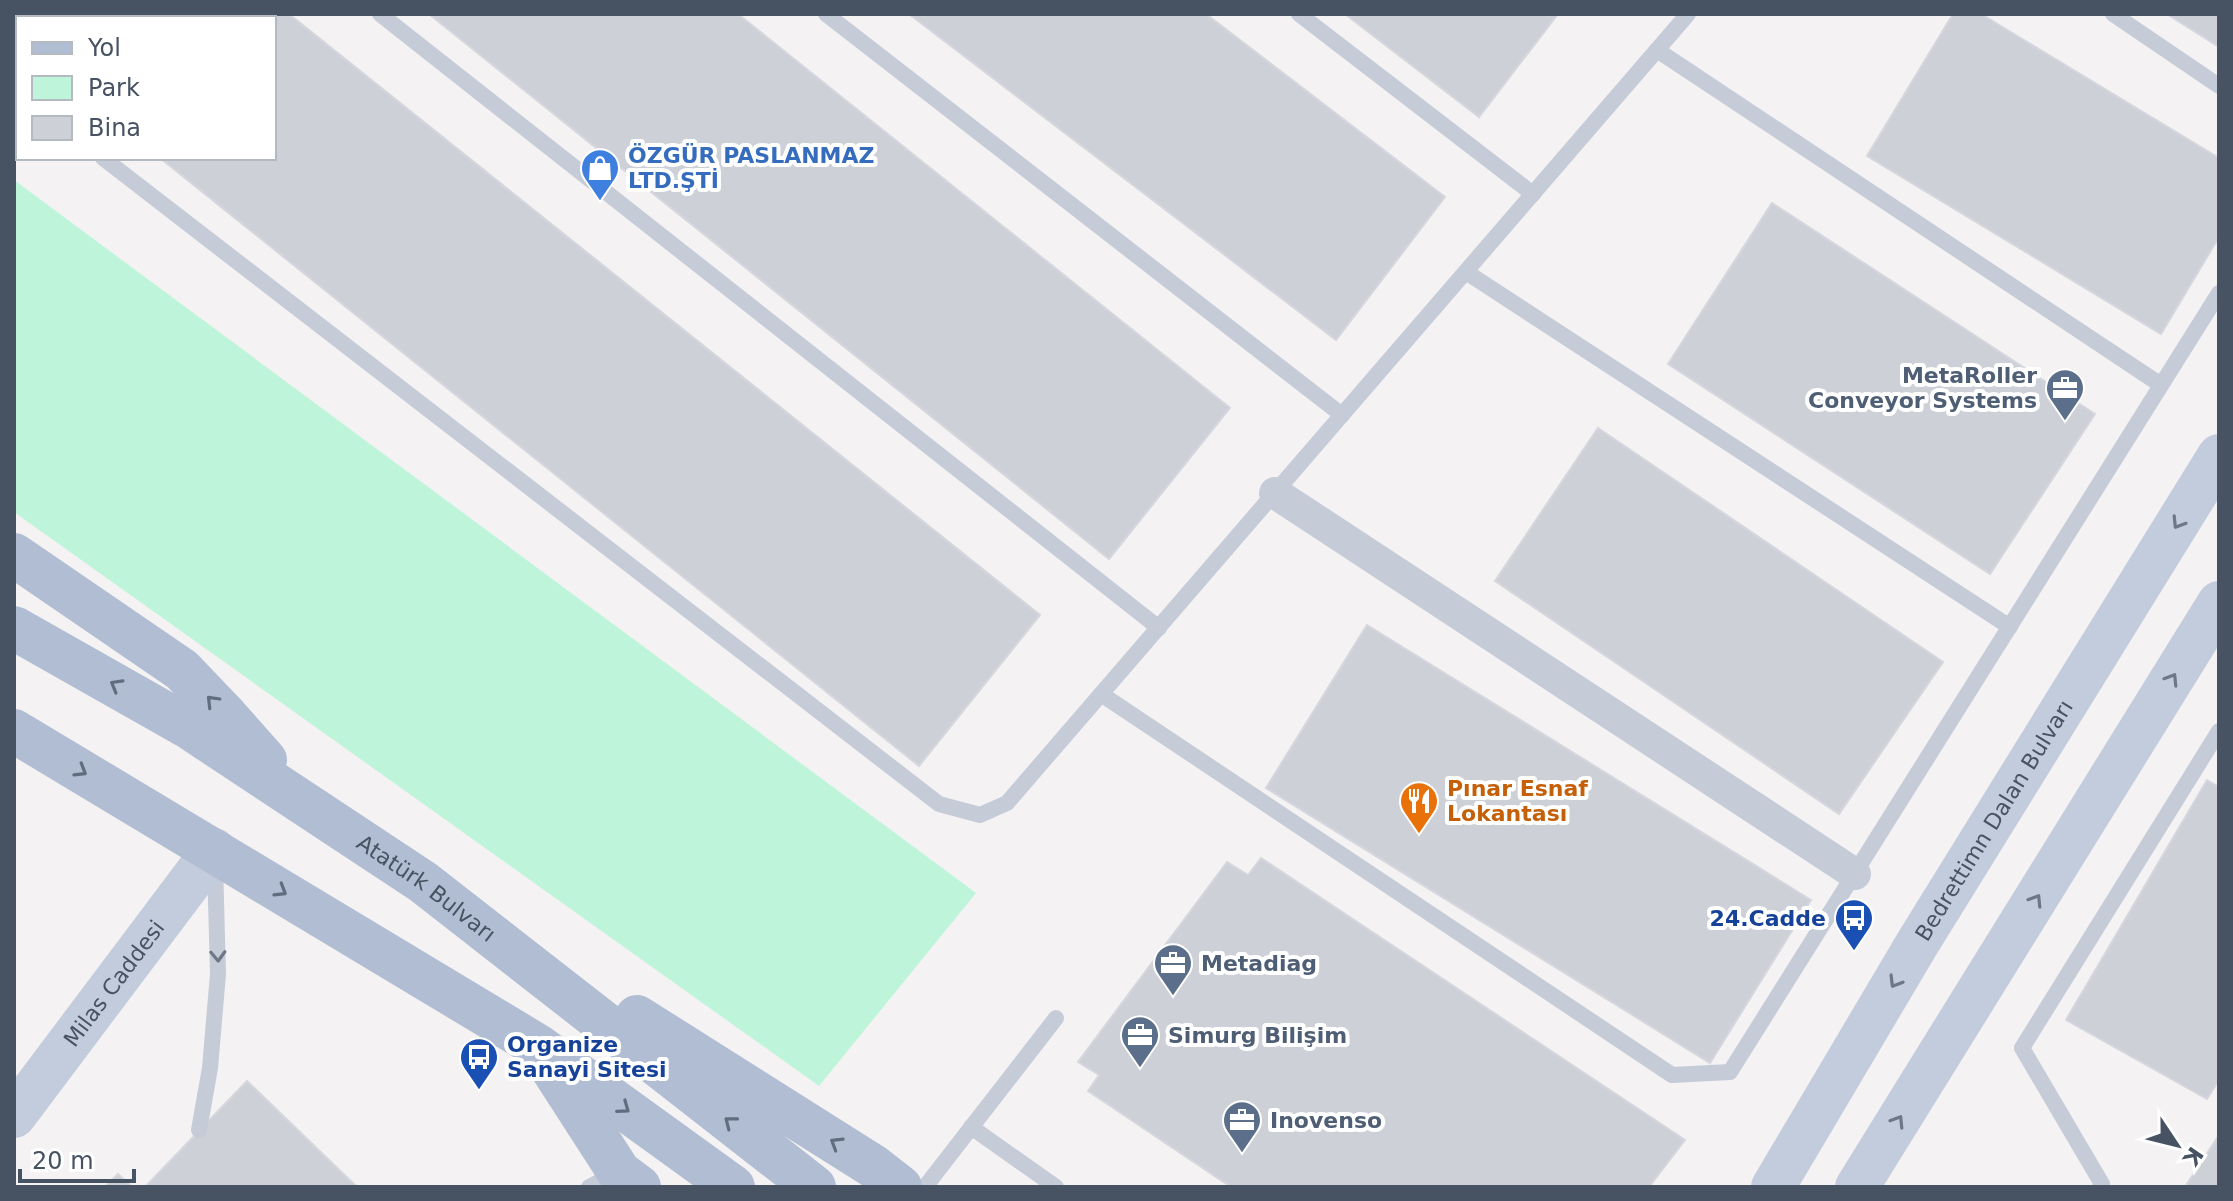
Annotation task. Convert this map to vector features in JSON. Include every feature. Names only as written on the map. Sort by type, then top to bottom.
[{"type":"main road","name":"Bedrettimn Dalan Bulvarı","points":[[1773,1187],[1917,944],[2219,456]]},
{"type":"main road","points":[[14,555],[182,670],[300,802]]},
{"type":"main road","points":[[1857,1187],[2219,603]]},
{"type":"main road","name":"Atatürk Bulvarı","points":[[14,628],[187,726],[423,882],[814,1187]]},
{"type":"main road","points":[[14,731],[538,1046],[733,1187]]},
{"type":"main road","name":"Milas Caddesi","points":[[14,1116],[214,850]]},
{"type":"main road","points":[[423,882],[873,1166],[900,1187]]},
{"type":"main road","points":[[538,1046],[615,1182]]},
{"type":"street","points":[[1275,493],[1855,874]]},
{"type":"lane","points":[[380,14],[1159,628]]},
{"type":"lane","points":[[826,14],[1342,415]]},
{"type":"lane","points":[[1299,14],[1533,194]]},
{"type":"lane","points":[[106,160],[939,804],[980,815],[1007,803],[1688,14]]},
{"type":"lane","points":[[2113,14],[2219,86]]},
{"type":"lane","points":[[1657,50],[2161,385]]},
{"type":"lane","points":[[1466,272],[2010,627]]},
{"type":"lane","points":[[1101,694],[1672,1075],[1730,1072],[2219,293]]},
{"type":"lane","points":[[2100,1187],[2102,1184],[2022,1048],[2219,731]]},
{"type":"lane","points":[[199,1130],[210,1068],[218,974],[214,850]]},
{"type":"lane","points":[[925,1187],[1056,1018]]},
{"type":"lane","points":[[971,1127],[1056,1187]]},
{"type":"green space","points":[[14,180],[976,893],[819,1086],[14,512]]},
{"type":"building","points":[[14,14],[289,14],[1040,615],[919,766],[162,160],[276,160],[276,16],[16,16],[16,43]]},
{"type":"building","points":[[429,14],[738,14],[1230,408],[1109,559]]},
{"type":"building","points":[[909,14],[1206,14],[1445,197],[1336,340]]},
{"type":"building","points":[[1345,14],[1558,14],[1479,117]]},
{"type":"building","points":[[1953,14],[1981,14],[2219,158],[2219,237],[2161,334],[1867,156]]},
{"type":"building","points":[[2167,14],[2219,14],[2219,47]]},
{"type":"building","points":[[1772,203],[2095,414],[1990,574],[1668,364]]},
{"type":"building","points":[[1598,428],[1943,662],[1839,814],[1495,581]]},
{"type":"building","points":[[1367,625],[1811,900],[1710,1063],[1266,788]]},
{"type":"building","points":[[2207,780],[2219,787],[2219,1080],[2207,1099],[2066,1020]]},
{"type":"building","points":[[1261,858],[1685,1140],[1649,1187],[1231,1187],[1088,1091],[1099,1075],[1078,1062],[1227,862],[1248,875]]},
{"type":"building","points":[[247,1081],[357,1187],[145,1187]]},
{"type":"building","points":[[2219,1135],[2219,1187],[2185,1187]]},
{"type":"building","points":[[118,1174],[132,1187],[105,1187]]},
{"type":"place","name":"ÖZGÜR PASLANMAZ LTD.ŞTİ","points":[[600,202]]},
{"type":"place","name":"MetaRoller Conveyor Systems","points":[[2065,422]]},
{"type":"place","name":"Pınar Esnaf Lokantası","points":[[1419,835]]},
{"type":"place","name":"24.Cadde","points":[[1854,952]]},
{"type":"place","name":"Metadiag","points":[[1173,997]]},
{"type":"place","name":"Simurg Bilişim","points":[[1140,1069]]},
{"type":"place","name":"Organize Sanayi Sitesi","points":[[479,1091]]},
{"type":"place","name":"Inovenso","points":[[1242,1154]]}]
